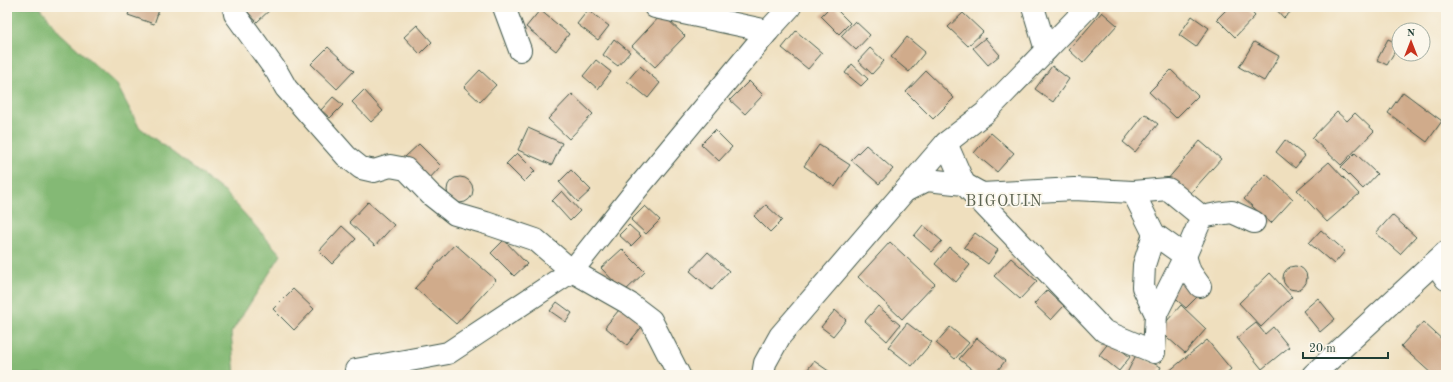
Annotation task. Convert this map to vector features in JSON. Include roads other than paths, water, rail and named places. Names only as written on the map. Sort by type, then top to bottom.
[{"type":"street","points":[[234,7],[235,14],[277,72],[286,88],[346,156],[361,168],[374,171],[390,166],[406,169],[431,195],[455,214],[536,240],[572,271],[630,304],[651,320],[679,375]]},
{"type":"street","points":[[504,7],[520,50]]},
{"type":"street","points":[[655,7],[768,31]]},
{"type":"street","points":[[356,370],[448,353],[572,271],[637,189],[768,31],[790,7]]},
{"type":"street","points":[[1033,7],[1046,50]]},
{"type":"street","points":[[763,375],[765,364],[780,336],[946,143],[985,113],[1088,7]]},
{"type":"street","points":[[946,143],[964,184],[1104,331],[1154,352],[1156,314],[1185,256],[1202,217]]},
{"type":"street","points":[[906,191],[927,180],[964,184],[982,194],[1074,189],[1133,192],[1168,190],[1202,217],[1232,212],[1254,222]]},
{"type":"street","points":[[1133,192],[1154,234],[1185,256],[1190,272],[1200,286]]},
{"type":"street","points":[[1154,234],[1144,265],[1143,287],[1156,314]]},
{"type":"street","points":[[1313,375],[1442,264]]},
{"type":"district","name":"BIGOUIN","points":[[1004,202]]}]
